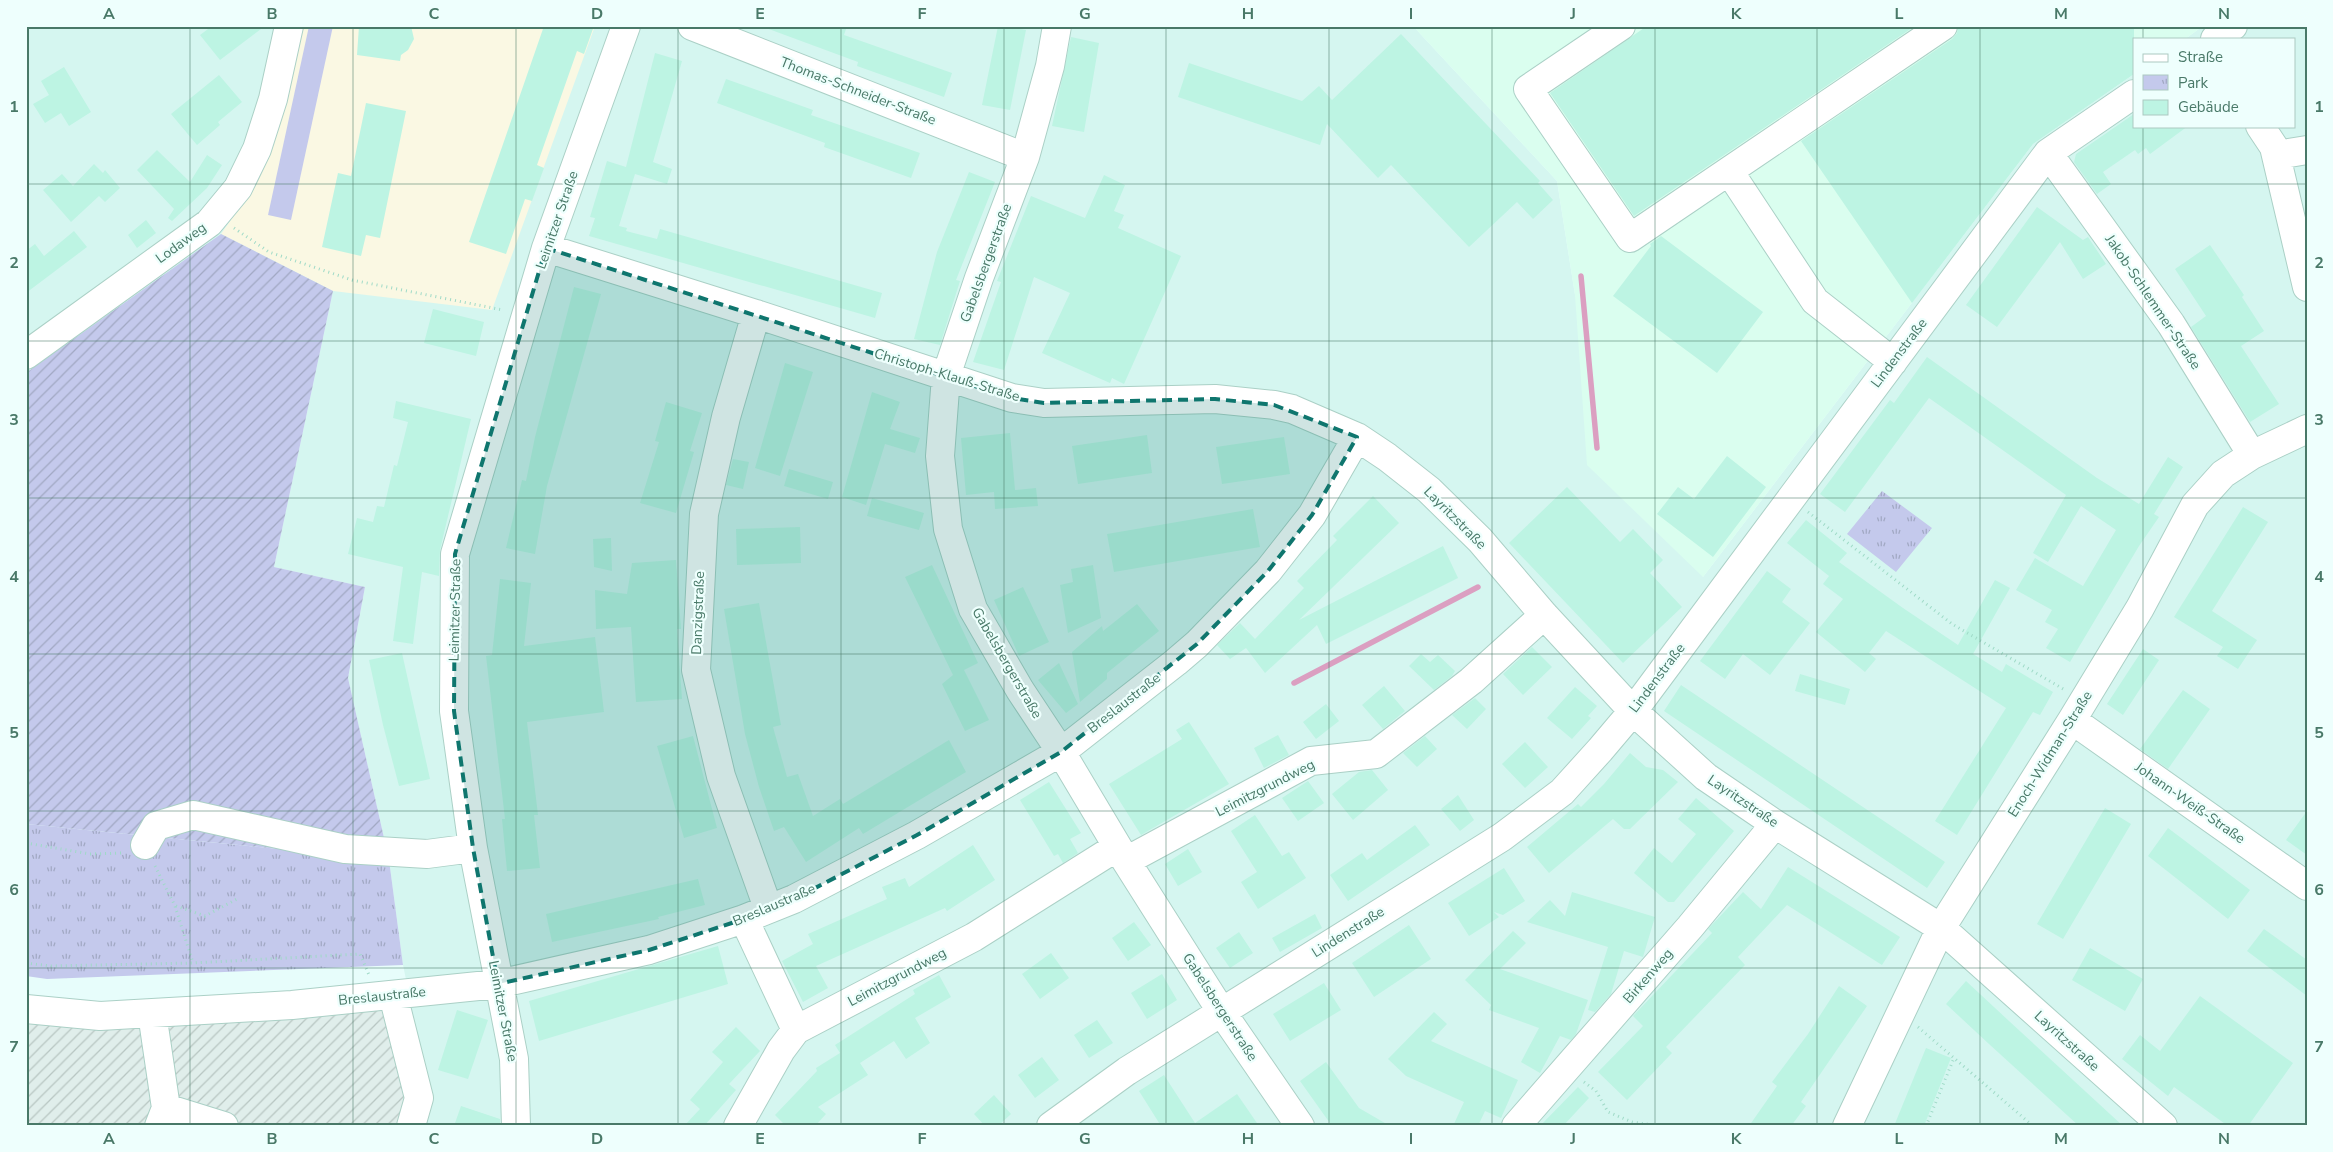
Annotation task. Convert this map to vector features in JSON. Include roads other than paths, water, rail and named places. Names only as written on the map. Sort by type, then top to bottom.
[{"type":"street","name":"Lodaweg","points":[[26,355],[209,223],[238,188],[257,149],[273,99],[289,26]]},
{"type":"street","name":"Leimitzer Straße","points":[[516,1126],[514,1060],[473,848],[454,711],[455,554],[546,248],[626,26]]},
{"type":"street","name":"Thomas-Schneider-Straße","points":[[692,26],[1025,157]]},
{"type":"street","name":"Gabelsbergerstraße","points":[[1057,26],[1050,66],[1025,157],[979,278],[946,376],[940,456],[948,529],[973,608],[1020,690],[1061,752],[1122,854],[1221,1011],[1300,1126]]},
{"type":"street","points":[[1621,26],[1528,89],[1630,238],[1943,26]]},
{"type":"street","points":[[2216,38],[2233,26]]},
{"type":"street","name":"Lindenstraße","points":[[1051,1126],[1127,1071],[1502,837],[1562,792],[1633,711],[2048,153],[2133,95]]},
{"type":"street","points":[[2261,128],[2274,146],[2277,155],[2307,287]]},
{"type":"street","points":[[2277,155],[2307,150]]},
{"type":"street","name":"Jakob-Schlemmer-Straße","points":[[2048,153],[2171,324],[2252,455]]},
{"type":"street","points":[[1729,171],[1815,301],[1893,362]]},
{"type":"street","name":"Christoph-Klauß-Straße","points":[[546,248],[756,314],[1004,396],[1044,403],[1215,399],[1274,405],[1292,409],[1357,437]]},
{"type":"street","name":"Danzigstraße","points":[[756,314],[726,417],[704,514],[696,670],[721,776],[768,908]]},
{"type":"street","name":"Enoch-Widman-Straße","points":[[1847,1126],[1940,928],[2140,608],[2195,505],[2223,474],[2252,455],[2307,429]]},
{"type":"street","name":"Breslaustraße","points":[[26,1009],[100,1016],[292,1005],[498,984],[649,950],[744,919],[794,899],[917,835],[1061,752],[1196,644],[1268,571],[1312,515],[1357,437]]},
{"type":"street","name":"Layritzstraße","points":[[1357,437],[1387,457],[1429,490],[1480,540],[1544,615],[1633,711],[1706,778],[1940,928],[2163,1126]]},
{"type":"street","name":"Leimitzgrundweg","points":[[738,1126],[781,1050],[796,1030],[974,937],[1122,854],[1311,761],[1376,754],[1471,680],[1544,615]]},
{"type":"street","name":"Johann-Weiß-Straße","points":[[2078,710],[2307,886]]},
{"type":"street","points":[[145,845],[156,826],[194,815],[345,849],[427,854],[473,848]]},
{"type":"street","name":"Birkenweg","points":[[1516,1126],[1690,927],[1775,824]]},
{"type":"street","points":[[744,919],[796,1030]]},
{"type":"street","points":[[386,996],[419,1098],[412,1126]]},
{"type":"street","points":[[152,1013],[162,1117],[224,1126]]},
{"type":"waterway","points":[[1581,276],[1597,448]]},
{"type":"waterway","points":[[1294,683],[1478,587]]}]
